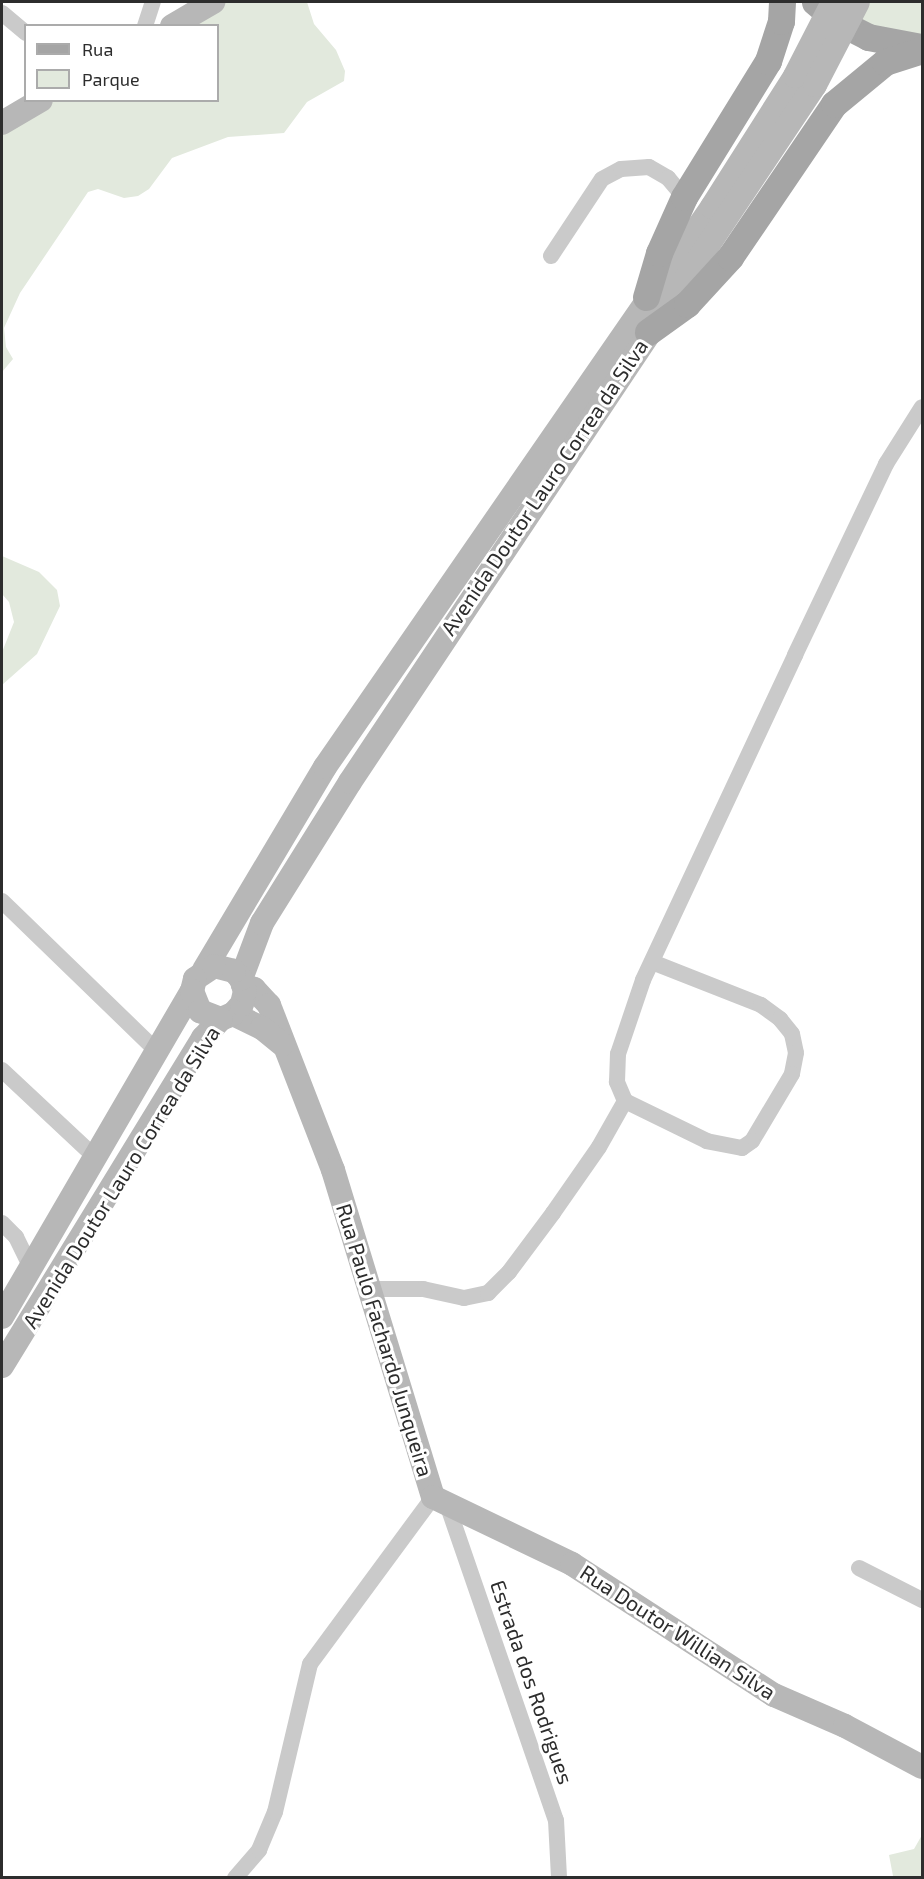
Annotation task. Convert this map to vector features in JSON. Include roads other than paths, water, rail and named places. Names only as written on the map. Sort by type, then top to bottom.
[{"type":"main road","points":[[175,24],[213,2]]},
{"type":"main road","points":[[646,297],[659,253],[684,197],[768,61],[781,21],[782,2]]},
{"type":"main road","points":[[815,2],[839,22],[868,37],[922,48]]},
{"type":"main road","name":"Avenida Doutor Lauro Correa da Silva","points":[[242,982],[262,923],[350,782],[648,332],[708,250],[805,81],[833,2]]},
{"type":"main road","name":"Avenida Doutor Lauro Correa da Silva","points":[[204,970],[325,767],[646,297],[805,81],[858,2]]},
{"type":"main road","points":[[648,332],[687,304],[730,257],[834,104],[885,62],[922,48]]},
{"type":"main road","points":[[2,123],[38,102]]},
{"type":"main road","points":[[227,1017],[242,1004],[242,982],[224,967],[204,970],[192,991],[200,1011],[262,1028],[282,1044]]},
{"type":"main road","name":"Rua Paulo Fachardo Junqueira","points":[[242,982],[254,988],[270,1005],[282,1044],[333,1170],[440,1500]]},
{"type":"main road","name":"Avenida Doutor Lauro Correa da Silva","points":[[2,1317],[192,991]]},
{"type":"main road","name":"Avenida Doutor Lauro Correa da Silva","points":[[2,1366],[203,1038],[227,1017]]},
{"type":"main road","name":"Rua Doutor Willian Silva","points":[[440,1500],[573,1564],[774,1695],[845,1726],[922,1767]]},
{"type":"street","points":[[146,24],[153,2]]},
{"type":"street","points":[[5,10],[24,31]]},
{"type":"street","points":[[551,256],[602,179],[621,169],[649,167],[668,178],[684,197]]},
{"type":"street","points":[[652,962],[761,1005],[780,1018],[792,1034],[795,1063],[752,1141],[742,1148],[707,1141],[625,1101],[617,1082],[618,1054],[632,1008],[652,962],[886,464],[922,407]]},
{"type":"street","points":[[2,901],[156,1050]]},
{"type":"street","points":[[2,1070],[96,1158]]},
{"type":"street","points":[[371,1289],[423,1289],[464,1298],[488,1293],[509,1272],[553,1213],[599,1147],[625,1101]]},
{"type":"street","points":[[2,1223],[16,1237],[32,1269]]},
{"type":"street","name":"Rua Paulo Fachardo Junqueira","points":[[235,1878],[259,1850],[275,1812],[310,1664],[440,1500]]},
{"type":"street","name":"Estrada dos Rodrigues","points":[[440,1500],[556,1820],[559,1878]]},
{"type":"street","points":[[859,1568],[922,1600]]}]
